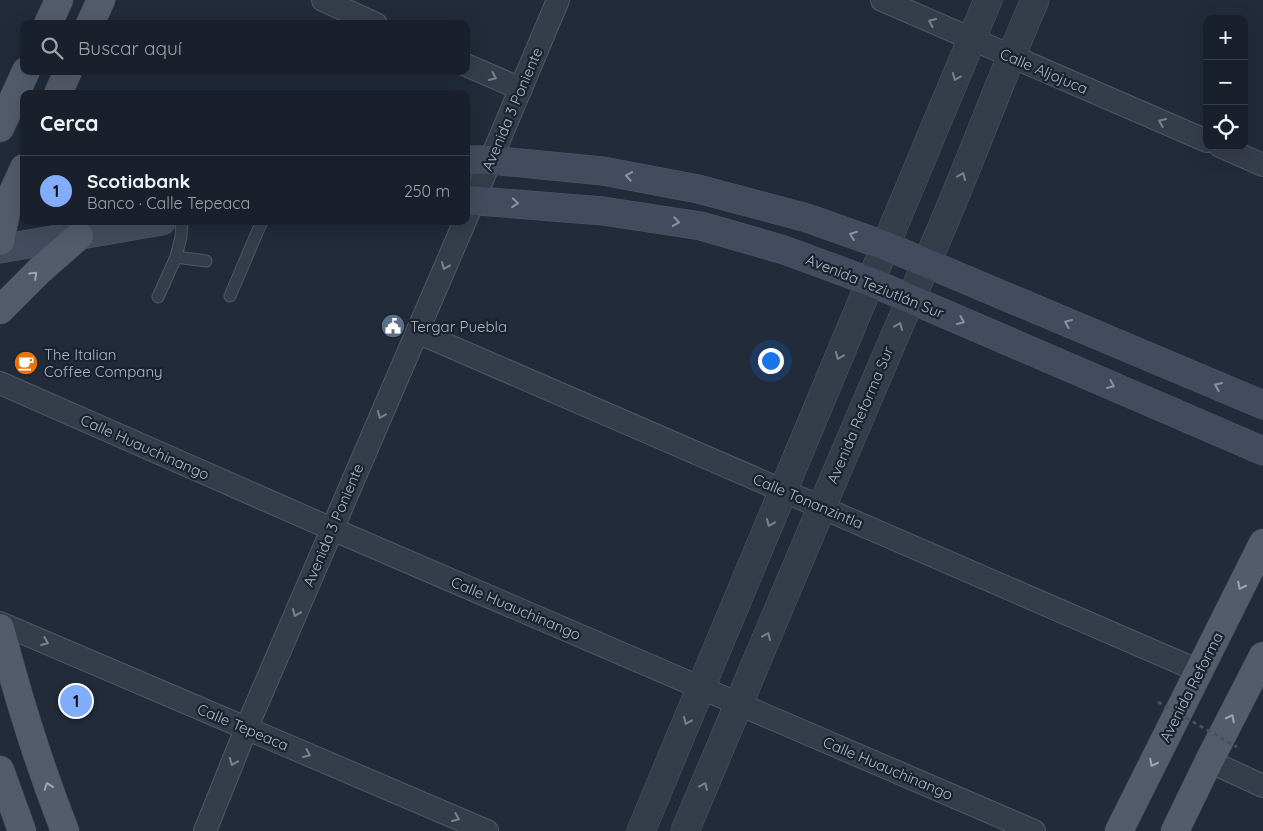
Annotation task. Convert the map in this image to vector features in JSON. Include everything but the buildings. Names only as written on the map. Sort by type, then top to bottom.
[{"type":"main road","points":[[50,20],[59,0]]},
{"type":"main road","points":[[92,20],[100,0]]},
{"type":"main road","points":[[1,122],[24,75]]},
{"type":"main road","points":[[60,90],[66,75]]},
{"type":"main road","points":[[478,160],[603,171],[698,188],[807,218],[886,246],[1263,404]]},
{"type":"main road","points":[[0,241],[8,200],[20,176]]},
{"type":"main road","name":"Avenida Teziutlán Sur","points":[[470,210],[603,211],[701,226],[784,250],[871,282],[1263,451]]},
{"type":"main road","points":[[0,250],[140,225]]},
{"type":"main road","points":[[0,310],[44,266],[79,236]]},
{"type":"main road","name":"Avenida Reforma","points":[[1119,831],[1263,543]]},
{"type":"main road","points":[[0,628],[16,690],[48,788],[65,831]]},
{"type":"main road","points":[[1175,831],[1263,656]]},
{"type":"main road","points":[[0,770],[22,831]]},
{"type":"street","points":[[323,0],[367,20]]},
{"type":"street","name":"Avenida 3 Poniente","points":[[470,200],[478,160],[520,89],[558,0]]},
{"type":"street","name":"Calle Aljojuca","points":[[882,0],[1203,139]]},
{"type":"street","points":[[642,831],[988,0]]},
{"type":"street","name":"Avenida Reforma Sur","points":[[685,831],[821,506],[927,263],[1035,0]]},
{"type":"street","points":[[470,67],[520,89]]},
{"type":"street","points":[[1229,150],[1263,165]]},
{"type":"street","name":"Avenida 3 Poniente","points":[[205,831],[246,729],[462,225]]},
{"type":"street","name":"Calle Tonanzintla","points":[[417,332],[1198,671]]},
{"type":"street","name":"Calle Huauchinango","points":[[0,383],[332,529],[1034,831]]},
{"type":"street","name":"Calle Tepeaca","points":[[0,623],[486,831]]},
{"type":"street","points":[[1209,761],[1263,786]]},
{"type":"lane","points":[[158,298],[176,257],[182,225]]},
{"type":"lane","points":[[230,296],[260,225]]},
{"type":"lane","points":[[176,257],[206,261]]},
{"type":"path","points":[[1158,702],[1237,747]]},
{"type":"place","name":"Tergar Puebla","points":[[393,326]]},
{"type":"place","name":"The Italian Coffee Company","points":[[26,363]]},
{"type":"place","name":"Scotiabank","points":[[76,701]]}]
